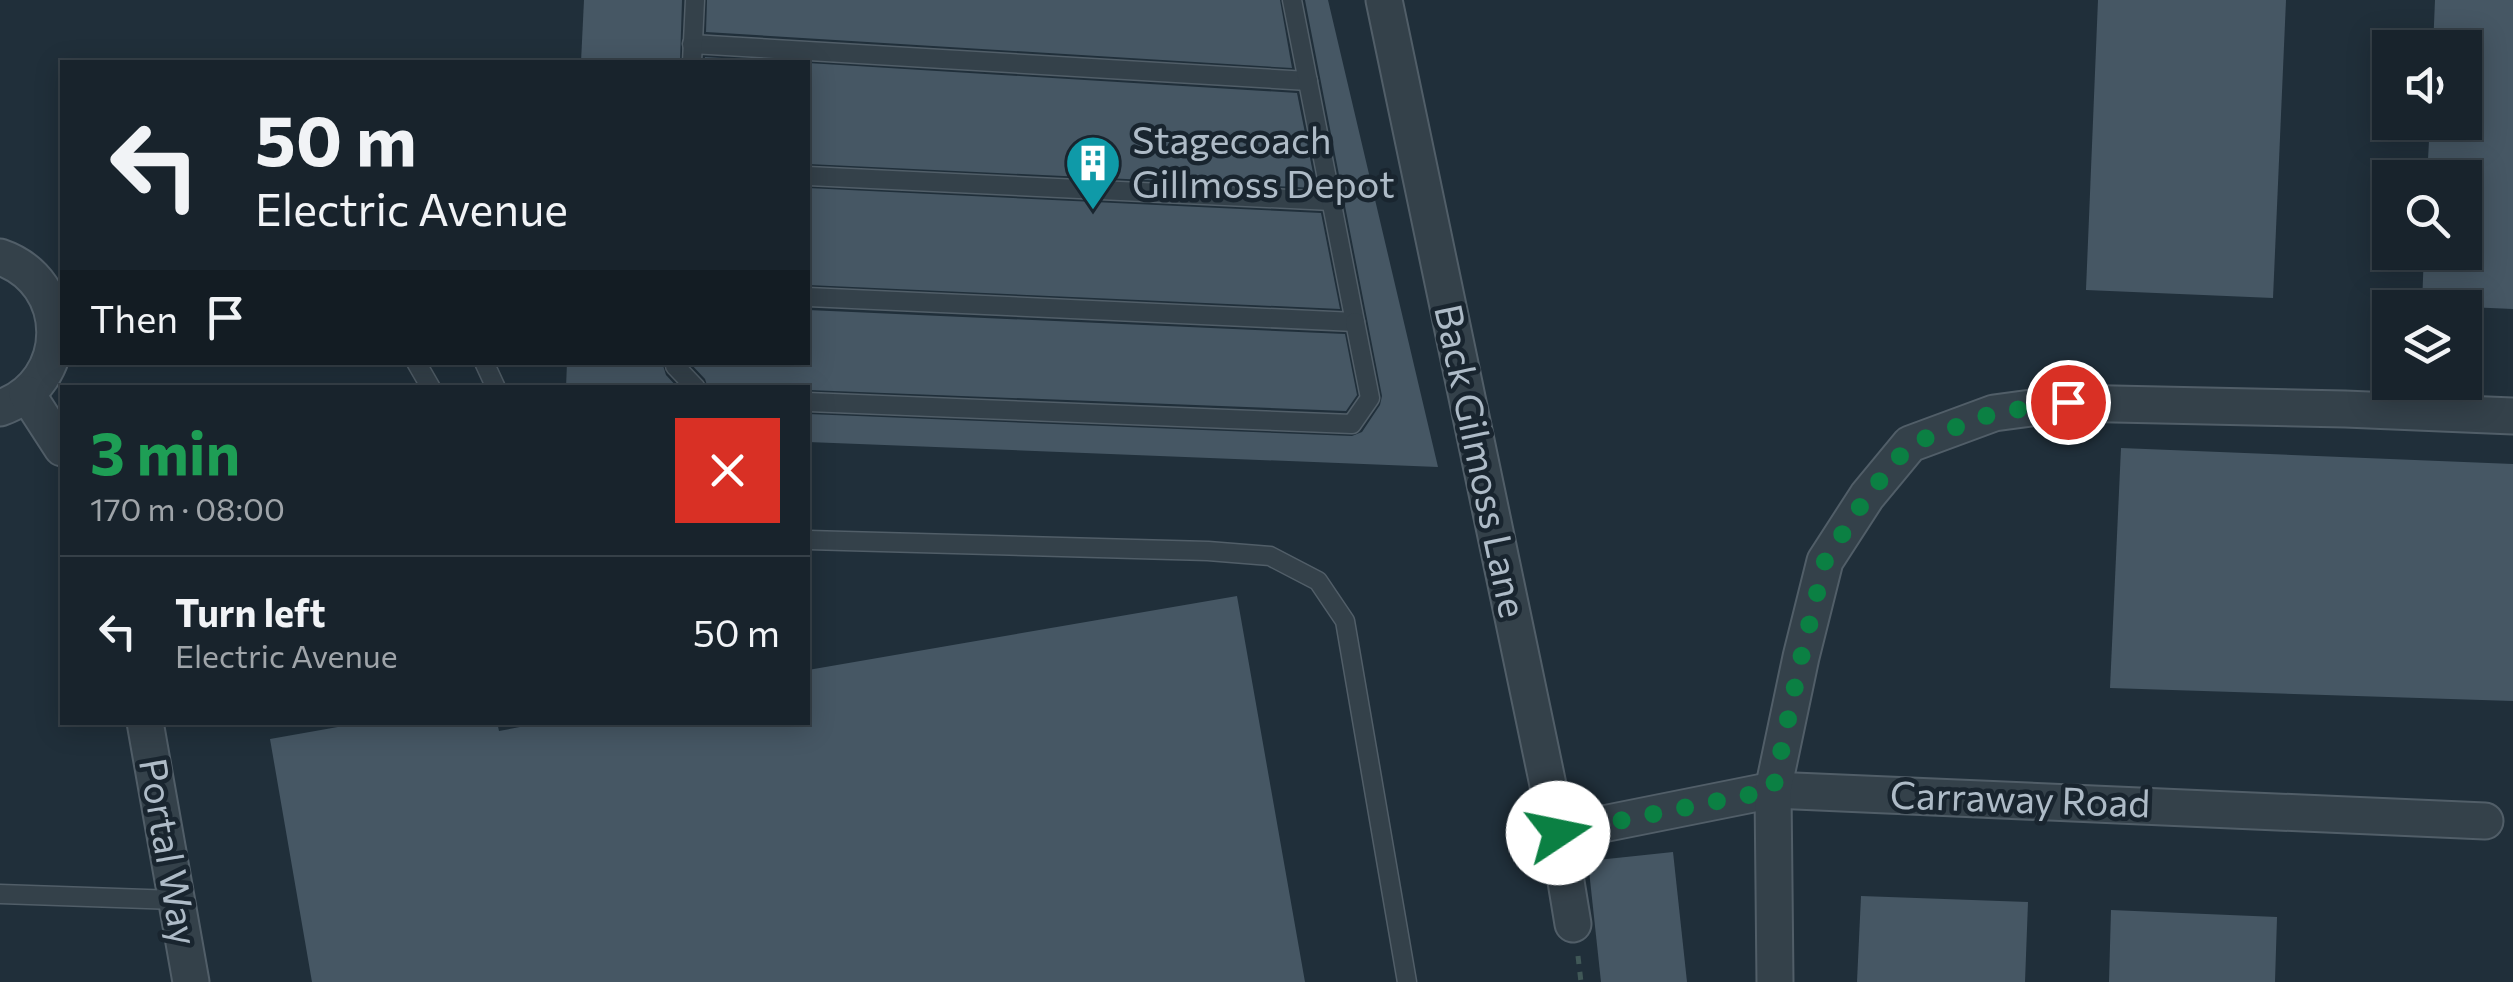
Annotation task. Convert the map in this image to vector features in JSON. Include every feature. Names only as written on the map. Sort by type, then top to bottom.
[{"type":"street","name":"Back Gilmoss Lane","points":[[1384,0],[1558,833],[1573,924]]},
{"type":"street","points":[[0,257],[52,285],[56,332],[52,355],[42,376],[13,401],[60,446]]},
{"type":"street","points":[[1775,982],[1773,790],[1825,561],[1867,496],[1910,444],[1994,413],[2068,402],[2513,416]]},
{"type":"street","name":"Portal Way","points":[[146,725],[190,982]]},
{"type":"street","name":"Carraway Road","points":[[1558,833],[1773,790],[2485,821]]},
{"type":"lane","points":[[694,0],[692,54],[1308,81]]},
{"type":"lane","points":[[810,402],[1352,424],[1370,398],[1292,0]]},
{"type":"lane","points":[[810,176],[1331,201]]},
{"type":"lane","points":[[810,297],[1355,322]]},
{"type":"lane","points":[[675,365],[693,385]]},
{"type":"lane","points":[[810,540],[1208,551],[1270,556],[1318,581],[1345,621],[1407,982]]},
{"type":"lane","points":[[0,894],[176,900]]},
{"type":"building","points":[[584,0],[682,0],[680,60],[581,60]]},
{"type":"building","points":[[707,0],[1280,0],[1292,68],[706,32]]},
{"type":"building","points":[[1305,0],[1328,0],[1438,467],[810,442],[810,414],[1352,436],[1362,432],[1382,396]]},
{"type":"building","points":[[2098,0],[2286,0],[2273,298],[2086,290]]},
{"type":"building","points":[[2435,0],[2513,0],[2513,309],[2482,308],[2482,290],[2423,290],[2423,270],[2482,270],[2482,160],[2428,160],[2429,140],[2482,140],[2482,30],[2434,30]]},
{"type":"building","points":[[705,57],[757,60],[704,60]]},
{"type":"building","points":[[810,63],[1297,93],[1316,188],[810,164]]},
{"type":"building","points":[[810,188],[1321,213],[1340,309],[810,285]]},
{"type":"building","points":[[810,310],[1345,334],[1357,395],[1346,411],[810,390],[810,385],[707,385],[692,365],[810,365]]},
{"type":"building","points":[[567,365],[663,365],[675,385],[566,385]]},
{"type":"building","points":[[2121,448],[2513,464],[2513,701],[2110,688]]},
{"type":"building","points":[[1237,596],[1305,982],[312,982],[270,739],[349,725],[498,725],[499,731],[530,725],[810,725],[810,670]]},
{"type":"building","points":[[1673,852],[1687,982],[1601,982],[1588,861]]},
{"type":"building","points":[[1861,896],[2028,902],[2025,982],[1857,982]]},
{"type":"building","points":[[2111,910],[2277,917],[2275,982],[2109,982]]},
{"type":"place","name":"Stagecoach Gillmoss Depot","points":[[1093,212]]},
{"type":"route","points":[[1558,833],[1773,790],[1825,561],[1867,496],[1910,444],[1994,413],[2068,402]]}]
